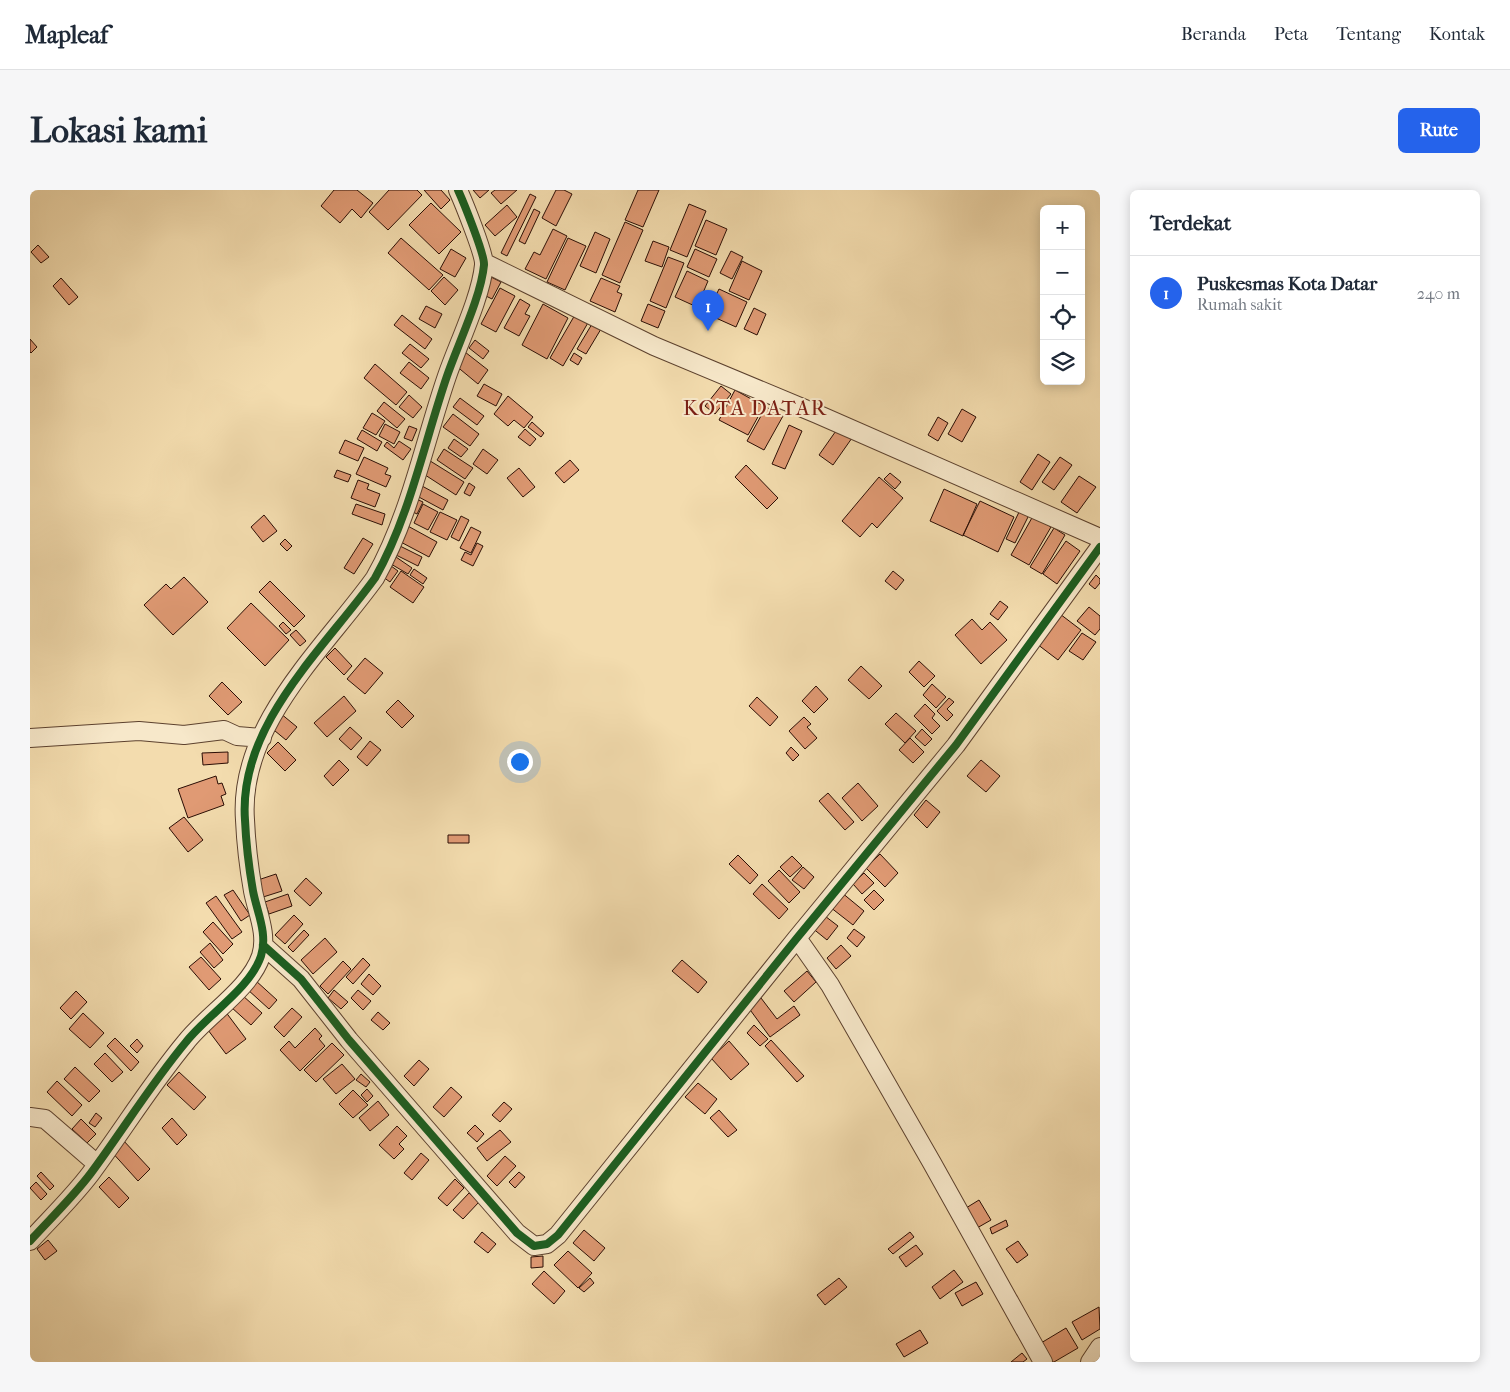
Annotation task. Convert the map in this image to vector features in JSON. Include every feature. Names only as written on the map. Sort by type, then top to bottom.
[{"type":"street","points":[[30,1241],[97,1164],[187,1040],[254,971],[261,955],[263,946],[261,919],[253,891],[244,794],[268,724],[291,686],[357,604],[383,564],[404,509],[441,394],[473,308],[485,263],[458,190]]},
{"type":"street","points":[[485,263],[654,346],[818,414],[1100,538]]},
{"type":"street","points":[[263,946],[301,978],[349,1040],[517,1233],[534,1246],[547,1244],[558,1235],[797,938],[956,745],[1100,546]]},
{"type":"street","points":[[30,738],[139,731],[184,735],[224,730],[237,736],[262,738]]},
{"type":"street","points":[[797,938],[830,986],[932,1163],[1042,1362]]},
{"type":"street","points":[[30,1117],[45,1120],[97,1164]]},
{"type":"street","points":[[1090,1362],[1100,1347]]},
{"type":"building","points":[[334,190],[357,190],[373,203],[361,218],[352,209],[340,223],[321,206]]},
{"type":"building","points":[[389,190],[417,190],[422,195],[388,230],[369,212]]},
{"type":"building","points":[[424,190],[441,190],[450,200],[441,209]]},
{"type":"building","points":[[473,190],[489,190],[480,198]]},
{"type":"building","points":[[495,190],[517,190],[501,204],[491,193]]},
{"type":"building","points":[[556,190],[564,190],[572,194],[556,226],[542,218]]},
{"type":"building","points":[[638,190],[659,190],[643,227],[625,220]]},
{"type":"building","points":[[530,194],[536,197],[507,256],[501,253]]},
{"type":"building","points":[[431,203],[461,232],[439,254],[409,225]]},
{"type":"building","points":[[689,204],[706,211],[687,257],[670,250]]},
{"type":"building","points":[[507,205],[517,217],[495,236],[485,225]]},
{"type":"building","points":[[534,209],[540,212],[525,244],[519,241]]},
{"type":"building","points":[[706,220],[727,229],[716,255],[695,246]]},
{"type":"building","points":[[625,222],[643,230],[620,283],[602,275]]},
{"type":"building","points":[[553,229],[567,236],[546,279],[525,269],[534,252],[540,255]]},
{"type":"building","points":[[595,232],[610,239],[596,273],[580,266]]},
{"type":"building","points":[[401,238],[443,275],[429,290],[388,253]]},
{"type":"building","points":[[568,238],[586,246],[565,290],[547,282]]},
{"type":"building","points":[[653,241],[669,247],[662,267],[645,261]]},
{"type":"building","points":[[38,245],[49,257],[41,263],[31,252]]},
{"type":"building","points":[[451,249],[466,258],[455,277],[440,269]]},
{"type":"building","points":[[695,249],[717,259],[709,277],[687,267]]},
{"type":"building","points":[[731,251],[743,257],[732,279],[720,273]]},
{"type":"building","points":[[668,257],[684,263],[666,308],[650,301]]},
{"type":"building","points":[[742,261],[762,271],[749,300],[729,291]]},
{"type":"building","points":[[687,271],[708,281],[697,307],[675,297]]},
{"type":"building","points":[[487,275],[501,282],[492,299],[478,292]]},
{"type":"building","points":[[444,277],[458,290],[445,305],[431,291]]},
{"type":"building","points":[[61,278],[78,297],[69,305],[53,286]]},
{"type":"building","points":[[601,278],[620,286],[617,292],[622,294],[615,312],[590,301]]},
{"type":"building","points":[[500,288],[515,296],[496,332],[481,324]]},
{"type":"building","points":[[719,289],[747,302],[736,327],[707,314]]},
{"type":"building","points":[[520,299],[530,305],[525,314],[530,316],[519,336],[504,328]]},
{"type":"building","points":[[543,304],[568,318],[547,359],[522,345]]},
{"type":"building","points":[[648,304],[665,311],[658,328],[641,321]]},
{"type":"building","points":[[426,306],[442,314],[435,328],[419,319]]},
{"type":"building","points":[[754,308],[766,314],[757,335],[744,329]]},
{"type":"building","points":[[576,313],[589,321],[563,366],[550,358]]},
{"type":"building","points":[[402,315],[432,339],[425,349],[394,325]]},
{"type":"building","points":[[592,324],[601,329],[586,354],[577,349]]},
{"type":"building","points":[[30,339],[37,347],[31,353],[30,352]]},
{"type":"building","points":[[475,340],[489,351],[483,359],[469,348]]},
{"type":"building","points":[[410,344],[429,359],[421,368],[402,353]]},
{"type":"building","points":[[465,352],[488,370],[478,384],[455,365]]},
{"type":"building","points":[[574,353],[582,358],[578,365],[570,360]]},
{"type":"building","points":[[409,362],[429,378],[421,389],[400,373]]},
{"type":"building","points":[[375,364],[407,392],[396,405],[364,378]]},
{"type":"building","points":[[484,384],[502,394],[496,406],[477,396]]},
{"type":"building","points":[[721,386],[731,394],[715,414],[705,406]]},
{"type":"building","points":[[735,390],[764,406],[748,435],[719,420]]},
{"type":"building","points":[[409,395],[422,407],[413,418],[399,407]]},
{"type":"building","points":[[508,396],[533,417],[524,428],[514,420],[508,426],[494,414]]},
{"type":"building","points":[[460,398],[484,416],[477,425],[453,407]]},
{"type":"building","points":[[384,402],[405,419],[397,428],[377,411]]},
{"type":"building","points":[[766,407],[783,416],[764,450],[747,441]]},
{"type":"building","points":[[962,409],[976,417],[962,442],[948,434]]},
{"type":"building","points":[[372,413],[385,421],[376,435],[363,428]]},
{"type":"building","points":[[453,414],[479,434],[470,446],[443,427]]},
{"type":"building","points":[[938,417],[948,423],[938,441],[928,435]]},
{"type":"building","points":[[532,422],[544,433],[541,437],[528,427]]},
{"type":"building","points":[[385,424],[400,432],[394,444],[379,436]]},
{"type":"building","points":[[789,425],[802,431],[785,469],[772,464]]},
{"type":"building","points":[[409,426],[417,429],[412,441],[404,438]]},
{"type":"building","points":[[838,428],[852,438],[833,465],[819,455]]},
{"type":"building","points":[[525,429],[536,439],[530,446],[518,437]]},
{"type":"building","points":[[362,430],[382,442],[377,451],[357,439]]},
{"type":"building","points":[[454,439],[468,449],[461,457],[448,448]]},
{"type":"building","points":[[345,440],[364,448],[358,461],[339,453]]},
{"type":"building","points":[[399,441],[411,449],[403,460],[384,446],[387,442],[394,448]]},
{"type":"building","points":[[444,449],[473,468],[465,479],[437,460]]},
{"type":"building","points":[[483,449],[498,460],[487,474],[473,464]]},
{"type":"building","points":[[1038,454],[1050,462],[1032,490],[1020,482]]},
{"type":"building","points":[[364,457],[388,468],[385,474],[391,476],[386,487],[356,474]]},
{"type":"building","points":[[1060,457],[1072,465],[1054,490],[1042,482]]},
{"type":"building","points":[[427,459],[464,482],[456,495],[419,471]]},
{"type":"building","points":[[570,460],[579,470],[564,483],[555,473]]},
{"type":"building","points":[[746,465],[778,498],[767,509],[735,477]]},
{"type":"building","points":[[519,468],[535,487],[523,497],[507,478]]},
{"type":"building","points":[[337,470],[351,475],[348,482],[334,477]]},
{"type":"building","points":[[890,473],[901,482],[895,489],[884,479]]},
{"type":"building","points":[[1079,476],[1096,487],[1077,513],[1061,502]]},
{"type":"building","points":[[879,477],[903,498],[877,528],[872,523],[860,537],[842,521]]},
{"type":"building","points":[[358,480],[369,484],[367,489],[380,494],[375,507],[351,498]]},
{"type":"building","points":[[469,483],[475,487],[470,496],[464,493]]},
{"type":"building","points":[[422,486],[448,500],[443,510],[417,496]]},
{"type":"building","points":[[944,489],[977,504],[963,536],[930,521]]},
{"type":"building","points":[[412,497],[423,502],[417,514],[407,509]]},
{"type":"building","points":[[980,501],[1014,517],[998,552],[963,535]]},
{"type":"building","points":[[356,504],[385,514],[382,525],[352,514]]},
{"type":"building","points":[[423,504],[438,512],[428,530],[414,523]]},
{"type":"building","points":[[1020,510],[1029,515],[1015,543],[1006,539]]},
{"type":"building","points":[[440,512],[457,520],[447,540],[430,532]]},
{"type":"building","points":[[264,515],[277,531],[263,542],[251,527]]},
{"type":"building","points":[[461,516],[469,520],[459,541],[451,537]]},
{"type":"building","points":[[1033,516],[1051,527],[1029,565],[1011,555]]},
{"type":"building","points":[[406,525],[437,542],[429,557],[397,540]]},
{"type":"building","points":[[471,527],[481,532],[471,553],[460,548]]},
{"type":"building","points":[[1054,528],[1065,535],[1042,574],[1030,567]]},
{"type":"building","points":[[363,538],[373,544],[354,574],[344,568]]},
{"type":"building","points":[[285,539],[292,546],[287,551],[280,544]]},
{"type":"building","points":[[1066,541],[1080,551],[1057,584],[1043,574]]},
{"type":"building","points":[[477,543],[483,546],[473,566],[461,560],[465,552],[471,555]]},
{"type":"building","points":[[398,545],[422,557],[418,566],[394,554]]},
{"type":"building","points":[[396,557],[412,568],[408,574],[391,564]]},
{"type":"building","points":[[387,563],[398,571],[390,582],[379,574]]},
{"type":"building","points":[[414,569],[427,578],[423,584],[410,575]]},
{"type":"building","points":[[401,571],[424,587],[413,603],[390,587]]},
{"type":"building","points":[[893,571],[904,580],[896,590],[885,581]]},
{"type":"building","points":[[1096,575],[1100,579],[1100,583],[1095,589],[1089,584]]},
{"type":"building","points":[[184,577],[208,602],[173,635],[144,605],[166,584],[171,589]]},
{"type":"building","points":[[270,581],[305,616],[294,627],[259,592]]},
{"type":"building","points":[[1000,601],[1008,607],[998,620],[990,614]]},
{"type":"building","points":[[251,603],[289,640],[265,666],[227,628]]},
{"type":"building","points":[[1089,607],[1100,616],[1100,629],[1095,635],[1077,621]]},
{"type":"building","points":[[1060,614],[1081,630],[1058,660],[1037,644]]},
{"type":"building","points":[[972,619],[982,630],[990,622],[1007,640],[981,664],[955,635]]},
{"type":"building","points":[[283,622],[291,630],[286,634],[279,626]]},
{"type":"building","points":[[296,630],[306,641],[300,646],[290,635]]},
{"type":"building","points":[[1082,633],[1096,642],[1083,660],[1069,651]]},
{"type":"building","points":[[335,648],[352,666],[344,675],[326,657]]},
{"type":"building","points":[[365,658],[383,673],[365,694],[347,679]]},
{"type":"building","points":[[919,661],[935,676],[924,687],[909,672]]},
{"type":"building","points":[[861,666],[882,686],[869,699],[848,680]]},
{"type":"building","points":[[222,682],[242,702],[228,715],[209,696]]},
{"type":"building","points":[[932,684],[946,697],[936,708],[923,695]]},
{"type":"building","points":[[816,686],[828,699],[814,713],[802,701]]},
{"type":"building","points":[[344,696],[356,711],[327,737],[314,723]]},
{"type":"building","points":[[757,697],[778,717],[770,726],[749,706]]},
{"type":"building","points":[[949,698],[954,702],[947,709],[953,715],[947,721],[937,711]]},
{"type":"building","points":[[398,700],[414,716],[402,728],[386,712]]},
{"type":"building","points":[[925,704],[935,714],[932,718],[940,726],[932,734],[914,716]]},
{"type":"building","points":[[280,713],[297,727],[286,740],[269,726]]},
{"type":"building","points":[[896,713],[916,731],[905,743],[885,724]]},
{"type":"building","points":[[804,717],[811,724],[807,727],[817,738],[805,749],[789,731]]},
{"type":"building","points":[[350,727],[362,738],[351,750],[339,739]]},
{"type":"building","points":[[922,729],[932,739],[925,746],[915,737]]},
{"type":"building","points":[[910,738],[924,752],[913,763],[899,750]]},
{"type":"building","points":[[370,741],[381,750],[367,766],[357,757]]},
{"type":"building","points":[[278,742],[296,760],[285,771],[267,753]]},
{"type":"building","points":[[791,747],[799,755],[793,761],[786,753]]},
{"type":"building","points":[[228,752],[228,763],[203,765],[202,753]]},
{"type":"building","points":[[339,760],[349,770],[333,786],[324,776]]},
{"type":"building","points":[[981,760],[1000,776],[986,792],[967,776]]},
{"type":"building","points":[[216,776],[218,784],[222,783],[226,794],[221,796],[224,805],[188,818],[178,789]]},
{"type":"building","points":[[858,783],[878,806],[862,821],[842,798]]},
{"type":"building","points":[[828,793],[854,822],[845,830],[819,801]]},
{"type":"building","points":[[926,800],[940,812],[927,828],[914,815]]},
{"type":"building","points":[[184,817],[203,840],[188,852],[169,828]]},
{"type":"building","points":[[448,835],[469,835],[469,843],[448,843]]},
{"type":"building","points":[[880,854],[898,873],[885,887],[866,868]]},
{"type":"building","points":[[738,855],[758,875],[750,884],[729,864]]},
{"type":"building","points":[[792,856],[802,866],[790,877],[780,867]]},
{"type":"building","points":[[803,867],[814,877],[804,889],[792,880]]},
{"type":"building","points":[[779,870],[800,892],[789,903],[768,881]]},
{"type":"building","points":[[864,873],[874,883],[862,894],[853,884]]},
{"type":"building","points":[[276,874],[282,891],[260,898],[255,881]]},
{"type":"building","points":[[306,878],[322,893],[310,906],[294,891]]},
{"type":"building","points":[[762,884],[788,909],[779,919],[753,894]]},
{"type":"building","points":[[233,890],[250,915],[241,921],[224,895]]},
{"type":"building","points":[[874,890],[884,900],[874,910],[864,900]]},
{"type":"building","points":[[841,892],[864,911],[853,925],[830,907]]},
{"type":"building","points":[[288,894],[292,906],[269,914],[265,902]]},
{"type":"building","points":[[216,896],[242,932],[232,939],[206,903]]},
{"type":"building","points":[[821,913],[838,926],[827,940],[811,927]]},
{"type":"building","points":[[294,915],[303,924],[285,944],[275,935]]},
{"type":"building","points":[[213,922],[233,944],[223,954],[203,932]]},
{"type":"building","points":[[854,929],[865,937],[857,947],[847,938]]},
{"type":"building","points":[[304,930],[309,935],[293,952],[288,947]]},
{"type":"building","points":[[325,938],[337,952],[313,974],[301,960]]},
{"type":"building","points":[[210,943],[223,960],[214,968],[200,952]]},
{"type":"building","points":[[841,945],[851,956],[836,969],[827,958]]},
{"type":"building","points":[[201,957],[221,979],[209,990],[189,967]]},
{"type":"building","points":[[363,958],[370,965],[353,984],[346,977]]},
{"type":"building","points":[[682,960],[707,982],[698,993],[672,971]]},
{"type":"building","points":[[343,961],[351,969],[328,994],[320,986]]},
{"type":"building","points":[[807,971],[816,982],[794,1002],[784,991]]},
{"type":"building","points":[[369,974],[381,986],[373,995],[361,984]]},
{"type":"building","points":[[255,980],[277,1000],[269,1009],[247,989]]},
{"type":"building","points":[[334,990],[348,1002],[341,1009],[328,998]]},
{"type":"building","points":[[358,990],[371,1001],[363,1010],[351,998]]},
{"type":"building","points":[[76,991],[87,1002],[71,1019],[60,1008]]},
{"type":"building","points":[[242,995],[262,1013],[251,1025],[231,1007]]},
{"type":"building","points":[[761,998],[777,1019],[794,1006],[800,1015],[770,1037],[748,1007]]},
{"type":"building","points":[[292,1008],[302,1017],[284,1037],[274,1027]]},
{"type":"building","points":[[225,1011],[246,1039],[226,1054],[205,1026]]},
{"type":"building","points":[[378,1012],[390,1023],[383,1030],[371,1020]]},
{"type":"building","points":[[83,1013],[104,1033],[90,1048],[69,1029]]},
{"type":"building","points":[[754,1025],[768,1039],[760,1046],[747,1033]]},
{"type":"building","points":[[315,1028],[322,1036],[319,1039],[325,1046],[300,1071],[280,1050],[289,1041],[295,1048]]},
{"type":"building","points":[[115,1038],[139,1062],[131,1071],[107,1046]]},
{"type":"building","points":[[137,1039],[143,1046],[137,1053],[130,1046]]},
{"type":"building","points":[[771,1040],[804,1076],[797,1082],[765,1046]]},
{"type":"building","points":[[729,1041],[749,1064],[731,1080],[711,1058]]},
{"type":"building","points":[[332,1043],[344,1055],[316,1082],[304,1070]]},
{"type":"building","points":[[105,1053],[123,1072],[112,1082],[94,1064]]},
{"type":"building","points":[[419,1060],[429,1069],[414,1086],[404,1076]]},
{"type":"building","points":[[342,1064],[355,1079],[336,1094],[323,1079]]},
{"type":"building","points":[[75,1067],[100,1091],[89,1102],[64,1079]]},
{"type":"building","points":[[179,1072],[206,1097],[194,1110],[167,1085]]},
{"type":"building","points":[[361,1074],[370,1082],[366,1087],[356,1080]]},
{"type":"building","points":[[57,1081],[82,1105],[72,1116],[47,1092]]},
{"type":"building","points":[[698,1083],[717,1099],[705,1114],[685,1097]]},
{"type":"building","points":[[451,1087],[462,1097],[444,1117],[433,1107]]},
{"type":"building","points":[[367,1089],[373,1096],[367,1102],[361,1095]]},
{"type":"building","points":[[353,1090],[368,1105],[353,1118],[339,1104]]},
{"type":"building","points":[[378,1101],[389,1115],[370,1131],[359,1118]]},
{"type":"building","points":[[504,1102],[512,1109],[500,1122],[492,1115]]},
{"type":"building","points":[[719,1110],[737,1130],[728,1137],[710,1118]]},
{"type":"building","points":[[96,1113],[102,1118],[95,1127],[89,1123]]},
{"type":"building","points":[[172,1118],[187,1135],[177,1145],[162,1128]]},
{"type":"building","points":[[81,1119],[96,1134],[87,1143],[72,1129]]},
{"type":"building","points":[[475,1125],[484,1134],[477,1142],[467,1133]]},
{"type":"building","points":[[397,1126],[407,1136],[399,1144],[404,1149],[394,1159],[379,1145]]},
{"type":"building","points":[[500,1130],[511,1142],[487,1161],[477,1148]]},
{"type":"building","points":[[122,1139],[150,1169],[138,1181],[110,1150]]},
{"type":"building","points":[[421,1153],[429,1160],[412,1180],[404,1173]]},
{"type":"building","points":[[505,1156],[516,1166],[497,1186],[487,1176]]},
{"type":"building","points":[[41,1172],[54,1186],[50,1190],[37,1176]]},
{"type":"building","points":[[519,1172],[525,1177],[515,1188],[509,1182]]},
{"type":"building","points":[[109,1177],[129,1198],[119,1208],[99,1187]]},
{"type":"building","points":[[455,1179],[464,1188],[447,1206],[438,1198]]},
{"type":"building","points":[[36,1182],[47,1194],[41,1200],[30,1188]]},
{"type":"building","points":[[469,1193],[479,1202],[463,1219],[453,1210]]},
{"type":"building","points":[[979,1200],[991,1220],[977,1228],[966,1208]]},
{"type":"building","points":[[1006,1220],[1008,1226],[992,1234],[990,1228]]},
{"type":"building","points":[[584,1230],[605,1248],[594,1261],[573,1243]]},
{"type":"building","points":[[482,1232],[496,1244],[488,1253],[474,1242]]},
{"type":"building","points":[[910,1232],[914,1237],[893,1254],[888,1249]]},
{"type":"building","points":[[48,1240],[57,1251],[45,1260],[37,1249]]},
{"type":"building","points":[[1018,1241],[1028,1255],[1017,1263],[1006,1249]]},
{"type":"building","points":[[916,1245],[923,1254],[906,1267],[899,1257]]},
{"type":"building","points":[[568,1251],[592,1273],[578,1288],[554,1265]]},
{"type":"building","points":[[543,1256],[543,1267],[531,1268],[531,1257]]},
{"type":"building","points":[[954,1270],[963,1282],[940,1299],[932,1287]]},
{"type":"building","points":[[544,1271],[565,1291],[554,1304],[532,1284]]},
{"type":"building","points":[[590,1278],[594,1283],[584,1292],[579,1288]]},
{"type":"building","points":[[839,1278],[847,1287],[825,1305],[817,1295]]},
{"type":"building","points":[[976,1282],[983,1294],[962,1306],[955,1293]]},
{"type":"building","points":[[1099,1307],[1100,1329],[1082,1340],[1072,1322]]},
{"type":"building","points":[[1066,1328],[1078,1348],[1054,1362],[1046,1362],[1036,1346]]},
{"type":"building","points":[[920,1330],[928,1343],[904,1357],[896,1344]]},
{"type":"building","points":[[1022,1353],[1027,1359],[1023,1362],[1011,1362]]},
{"type":"cycle path","points":[[30,1241],[84,1182],[173,1058],[195,1032],[248,980],[261,956],[263,931],[253,891],[246,838],[246,785],[255,752],[270,720],[288,690],[375,578],[398,530],[407,505],[447,376],[474,306],[482,278],[484,265],[481,251],[458,190]]},
{"type":"cycle path","points":[[263,945],[301,979],[349,1040],[517,1233],[534,1246],[547,1244],[558,1235],[797,938],[956,745],[1100,547]]},
{"type":"place","name":"Puskesmas Kota Datar","points":[[708,331]]},
{"type":"district","name":"KOTA DATAR","points":[[755,408]]}]
